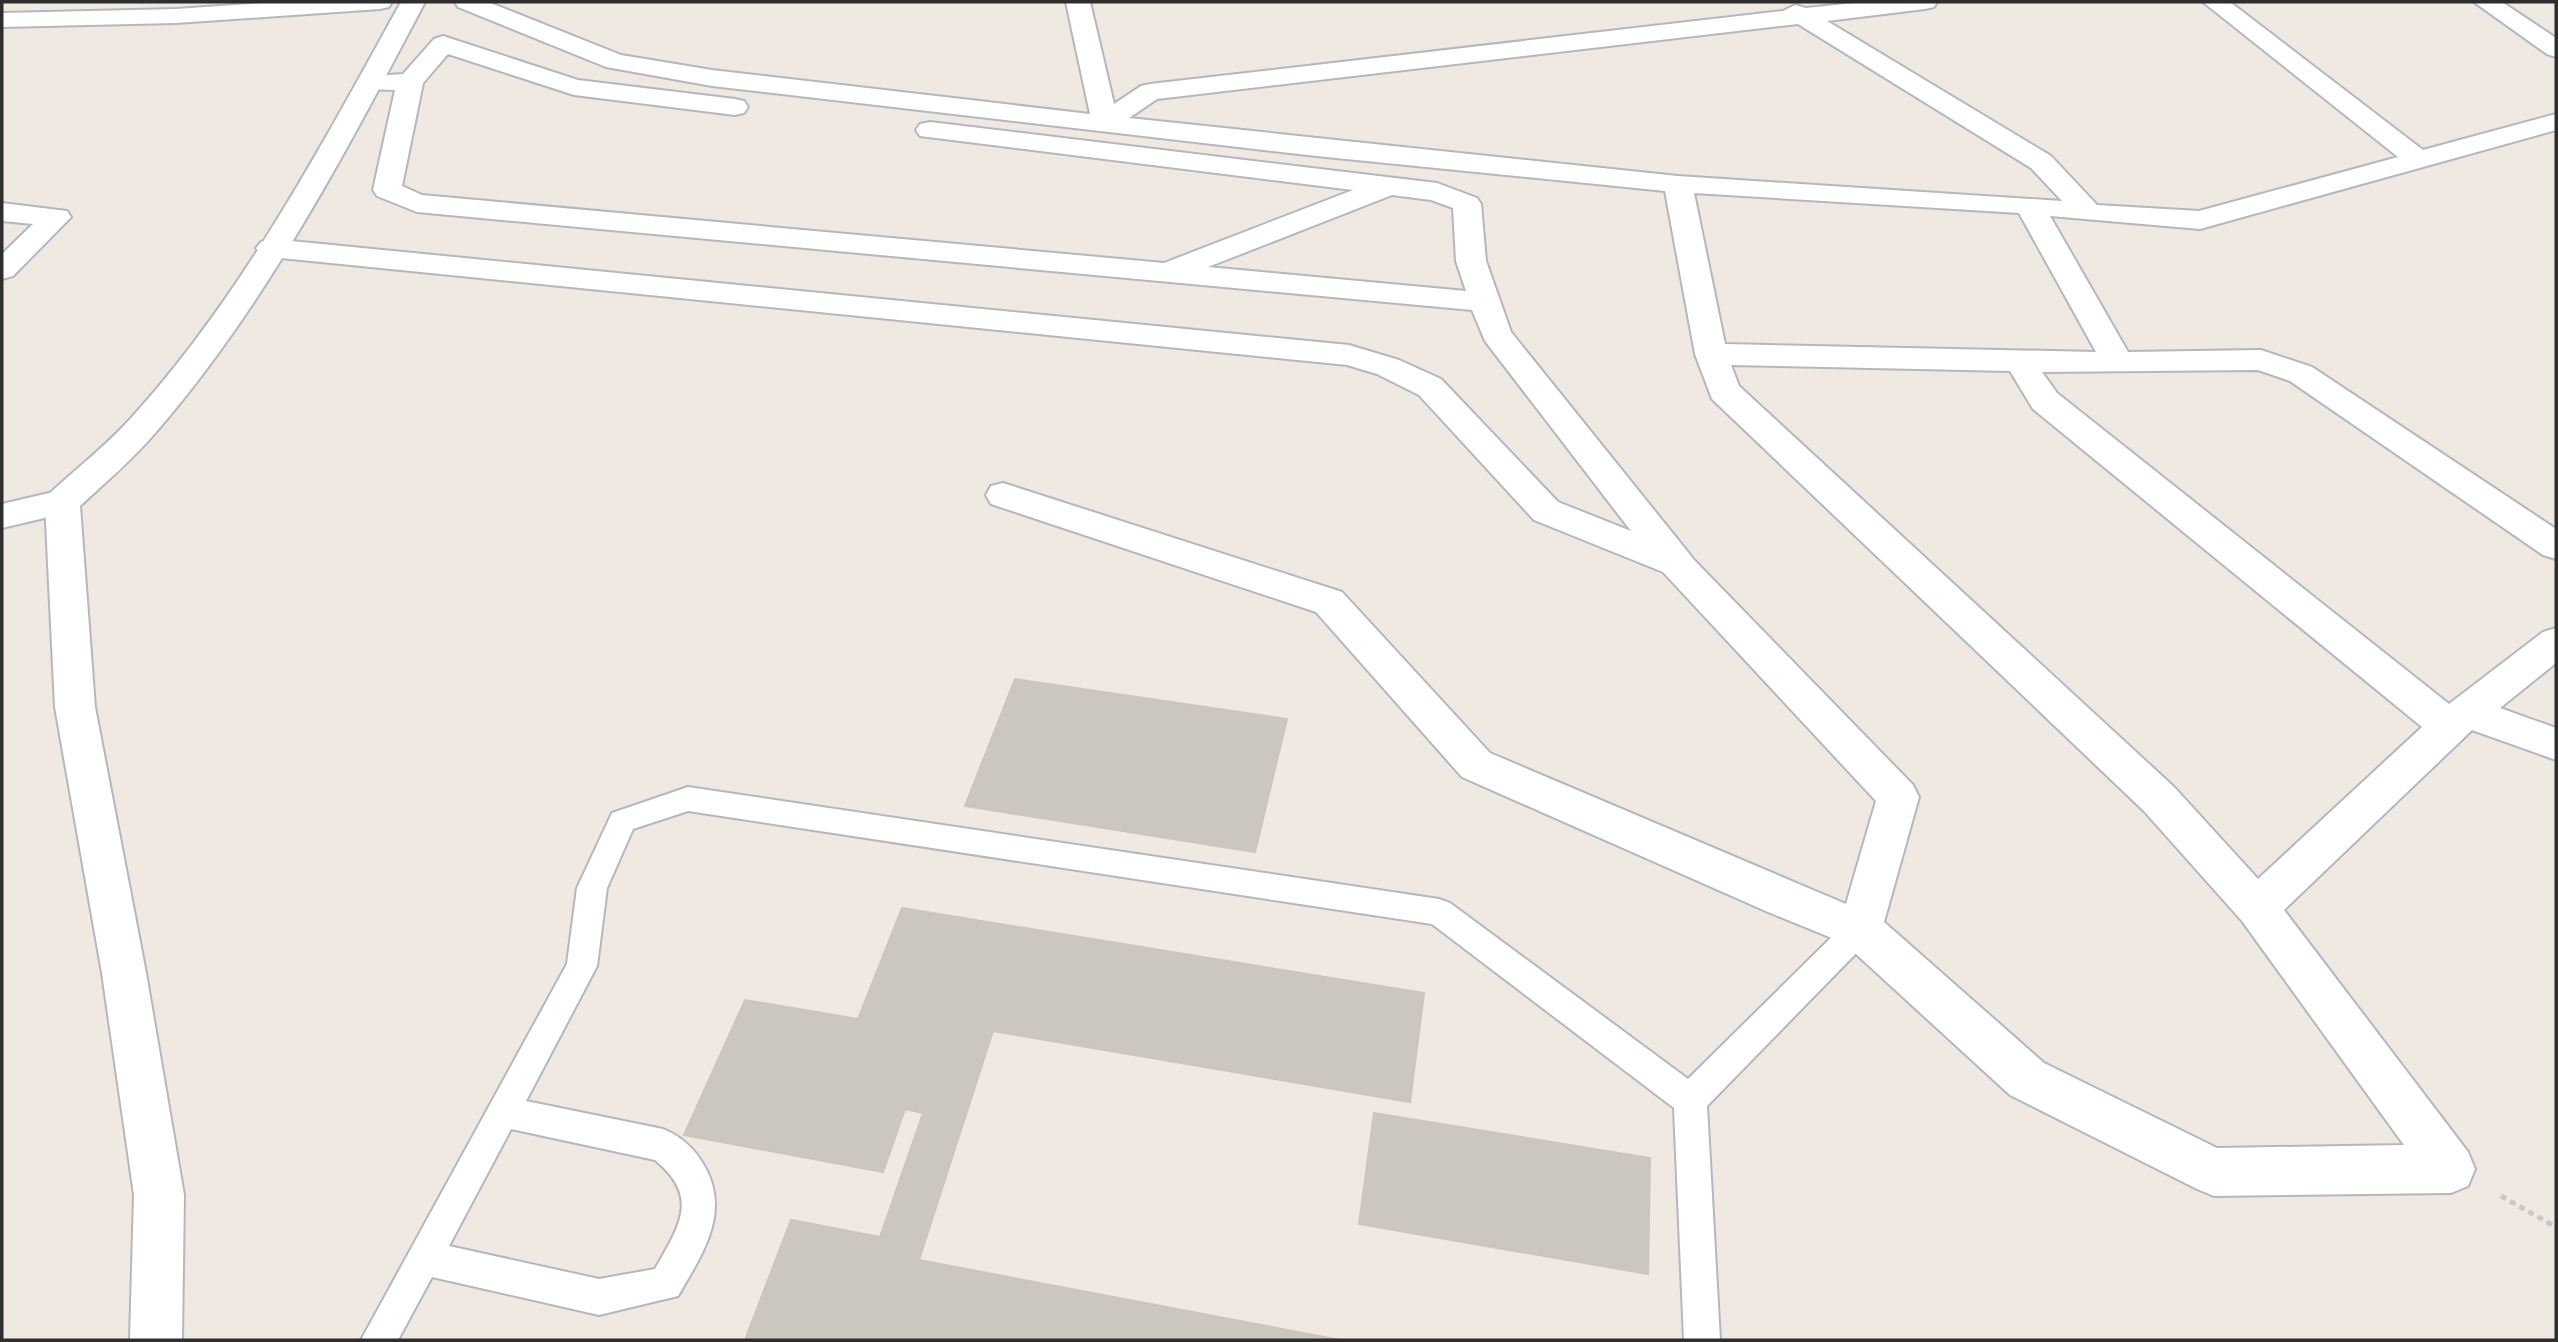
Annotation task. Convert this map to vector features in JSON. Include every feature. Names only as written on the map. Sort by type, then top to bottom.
[{"type":"street","points":[[2,20],[176,16],[380,2]]},
{"type":"street","points":[[2,516],[62,502],[152,415],[235,303],[307,194],[413,2]]},
{"type":"street","points":[[467,2],[615,62],[725,80],[1316,148],[1678,184],[2029,205],[2088,213],[2200,220],[2556,122]]},
{"type":"street","points":[[1078,2],[1105,122]]},
{"type":"street","points":[[1105,122],[1150,92],[1793,10],[1925,2]]},
{"type":"street","points":[[2215,2],[2419,160]]},
{"type":"street","points":[[2486,2],[2556,49]]},
{"type":"street","points":[[1793,10],[2042,162],[2088,213]]},
{"type":"street","points":[[1485,302],[417,203],[387,190],[410,82],[443,44],[574,87],[1437,192],[1467,204],[1471,261],[1496,334],[1675,562],[1898,797],[1860,929]]},
{"type":"street","points":[[370,83],[410,82]]},
{"type":"street","points":[[1013,141],[1030,114]]},
{"type":"street","points":[[1678,184],[1711,354],[1724,391],[2159,799],[2257,908],[2451,1168]]},
{"type":"street","points":[[1166,272],[1390,186]]},
{"type":"street","points":[[2029,205],[2118,363]]},
{"type":"street","points":[[2,212],[57,217],[2,270]]},
{"type":"street","points":[[271,248],[1349,355],[1388,367],[1430,387],[1546,511],[1675,562]]},
{"type":"street","points":[[1711,354],[2020,362],[2261,360],[2301,374],[2556,546]]},
{"type":"street","points":[[2020,362],[2045,401],[2458,719],[2556,744]]},
{"type":"street","points":[[1003,495],[1329,602],[1475,765],[1783,899],[1860,929],[2027,1079],[2214,1172],[2451,1168]]},
{"type":"street","points":[[62,502],[75,707],[124,974],[159,1195],[156,1340]]},
{"type":"street","points":[[2257,908],[2458,719],[2556,642]]},
{"type":"lane","points":[[379,1340],[582,966],[592,888],[622,821],[688,799],[1439,912],[1690,1101]]},
{"type":"lane","points":[[1702,1340],[1690,1101],[1860,929]]},
{"type":"lane","points":[[424,1258],[599,1297],[634,1293],[666,1284],[694,1234],[701,1192],[685,1163],[663,1145],[503,1112]]},
{"type":"path","points":[[2451,1168],[2556,1227]]},
{"type":"building","points":[[1015,679],[1287,719],[1255,852],[965,806]]},
{"type":"building","points":[[902,908],[1424,993],[1410,1102],[993,1031],[919,1260],[1340,1340],[745,1340],[791,1220],[880,1237],[923,1113],[905,1109],[883,1172],[684,1135],[745,1000],[858,1019]]},
{"type":"building","points":[[1374,1113],[1650,1158],[1648,1274],[1359,1224]]}]
